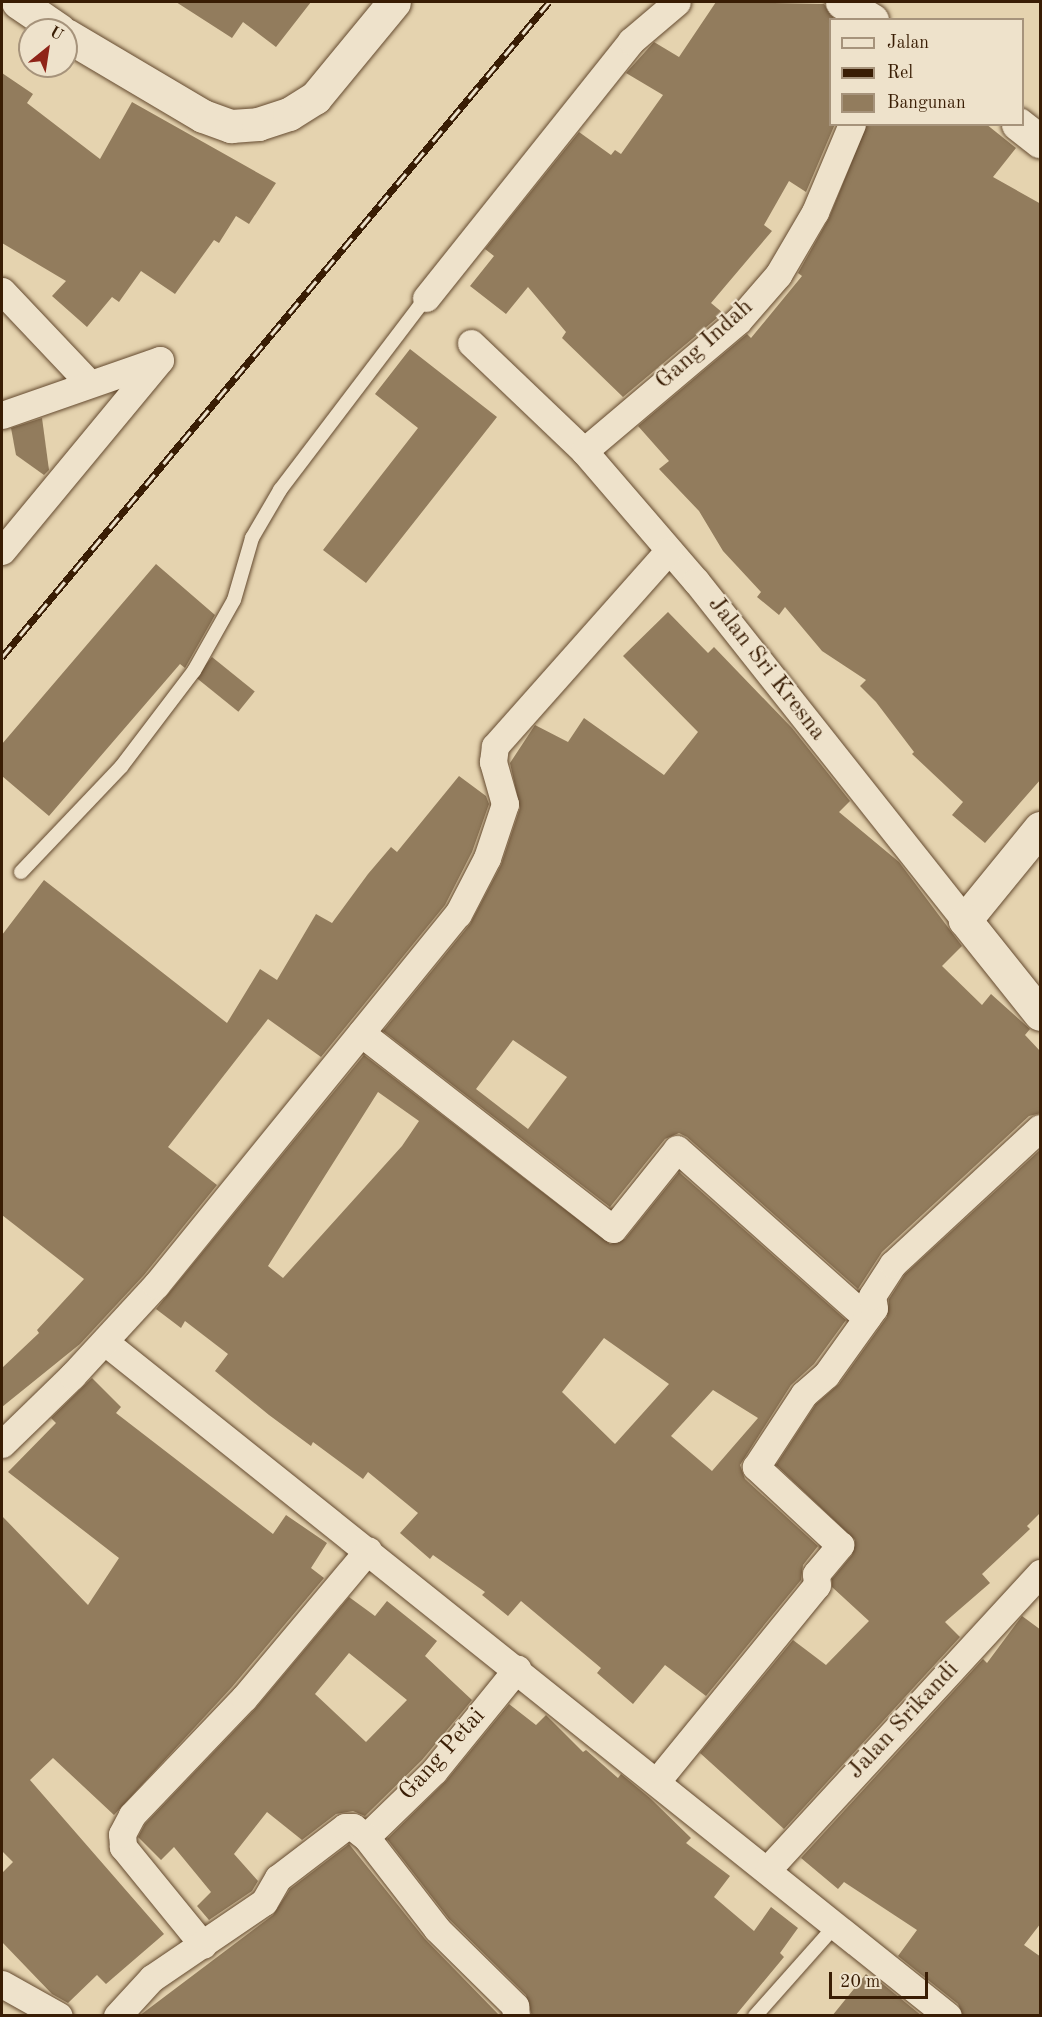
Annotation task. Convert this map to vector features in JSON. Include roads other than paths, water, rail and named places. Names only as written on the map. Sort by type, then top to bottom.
[{"type":"main road","points":[[18,2],[41,18]]},
{"type":"main road","points":[[78,42],[202,116],[231,126],[258,124],[289,114],[315,98],[394,2]]},
{"type":"main road","points":[[1021,126],[1041,141]]},
{"type":"main road","points":[[965,920],[1041,828]]},
{"type":"main road","name":"Jalan Sri Kresna","points":[[965,920],[1041,1014]]},
{"type":"street","points":[[426,298],[631,41],[677,2]]},
{"type":"street","name":"Gang Indah","points":[[584,451],[738,321],[778,275],[815,212],[851,126]]},
{"type":"street","points":[[2,291],[88,382]]},
{"type":"street","name":"Jalan Sri Kresna","points":[[471,343],[584,451],[668,550],[965,920]]},
{"type":"street","points":[[2,415],[88,382],[160,360],[2,551]]},
{"type":"street","points":[[2,1444],[105,1342],[458,914],[487,858],[505,804],[494,762],[495,746],[668,550]]},
{"type":"street","points":[[361,1033],[613,1229],[677,1149],[867,1318]]},
{"type":"street","points":[[657,1781],[817,1585],[816,1574],[840,1545],[756,1467],[804,1394],[826,1375],[874,1308],[872,1296],[893,1264],[1041,1128]]},
{"type":"street","points":[[105,1342],[768,1869],[948,2016]]},
{"type":"street","points":[[203,1945],[123,1847],[122,1834],[132,1815],[244,1698],[368,1551]]},
{"type":"street","name":"Jalan Srikandi","points":[[768,1869],[1041,1573]]},
{"type":"street","name":"Gang Petai","points":[[366,1837],[434,1771],[517,1669]]},
{"type":"street","points":[[117,2016],[152,1978],[264,1902],[278,1878],[345,1827],[352,1827],[366,1837],[437,1929],[515,2006],[516,2016]]},
{"type":"street","points":[[2,1984],[59,2016]]},
{"type":"lane","points":[[21,872],[121,767],[194,671],[234,600],[252,538],[280,490],[426,298]]},
{"type":"lane","points":[[755,2016],[835,1926]]},
{"type":"railway","points":[[2,657],[549,2]]}]
